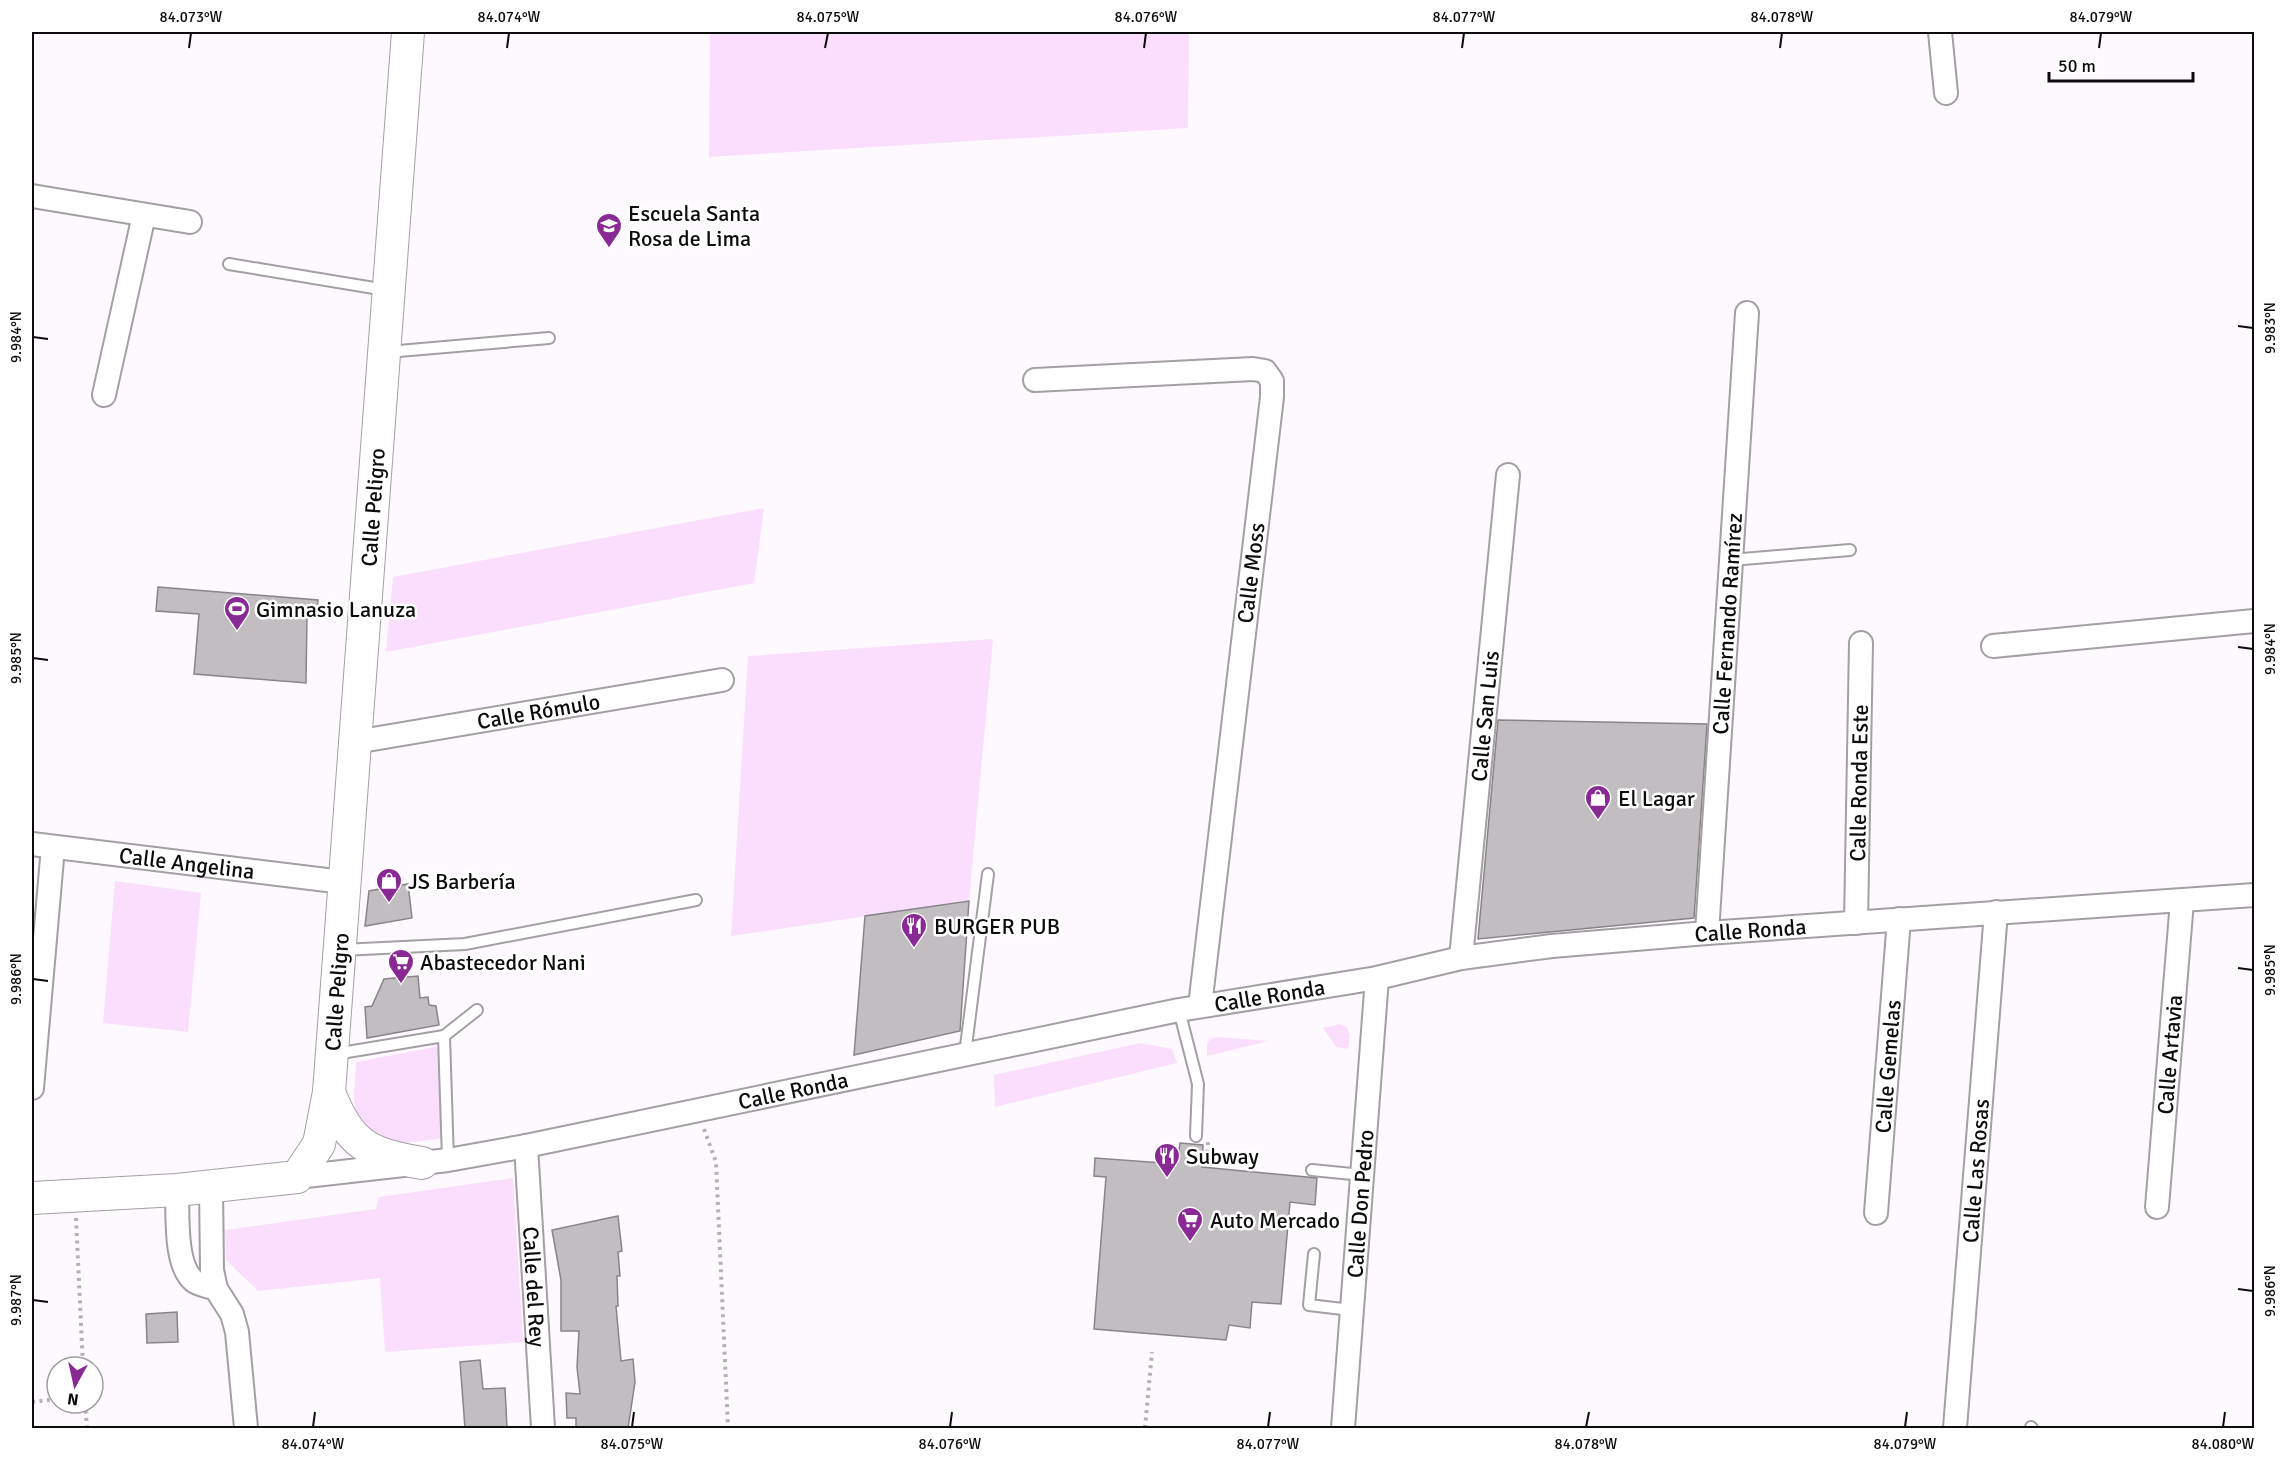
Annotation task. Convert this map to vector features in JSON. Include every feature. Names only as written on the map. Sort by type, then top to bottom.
[{"type":"main road","name":"Calle Peligro","points":[[297,1178],[319,1144],[329,1092],[408,32]]},
{"type":"main road","name":"Calle Peligro","points":[[329,1092],[340,1118],[355,1138],[383,1156],[435,1161]]},
{"type":"main road","points":[[32,1198],[177,1190],[297,1178]]},
{"type":"street","points":[[1940,32],[1946,93]]},
{"type":"street","points":[[32,196],[190,222]]},
{"type":"street","points":[[104,394],[144,215]]},
{"type":"street","name":"Calle Fernando Ramírez","points":[[1707,933],[1747,314]]},
{"type":"street","name":"Calle Moss","points":[[1035,380],[1253,369],[1265,371],[1272,381],[1272,397],[1190,1008]]},
{"type":"street","name":"Calle San Luis","points":[[1461,958],[1508,475]]},
{"type":"street","points":[[1993,646],[2254,621]]},
{"type":"street","name":"Calle Ronda Este","points":[[1856,923],[1861,643]]},
{"type":"street","name":"Calle Rómulo","points":[[355,742],[722,680]]},
{"type":"street","points":[[32,1088],[42,846]]},
{"type":"street","name":"Calle Angelina","points":[[42,846],[343,882]]},
{"type":"street","name":"Calle Ronda","points":[[297,1178],[435,1161],[526,1146],[1190,1008],[1377,978],[1461,958],[1551,946],[1707,933],[2254,895]]},
{"type":"street","name":"Calle Artavia","points":[[2157,1207],[2182,901]]},
{"type":"street","name":"Calle Las Rosas","points":[[1955,1428],[1996,912]]},
{"type":"street","name":"Calle Gemelas","points":[[1876,1213],[1899,920]]},
{"type":"street","name":"Calle Don Pedro","points":[[1343,1428],[1377,978]]},
{"type":"street","name":"Calle del Rey","points":[[526,1146],[543,1428]]},
{"type":"street","points":[[211,1187],[212,1270],[216,1289],[232,1314],[237,1332],[246,1428]]},
{"type":"street","points":[[177,1190],[180,1256],[194,1281],[216,1289]]},
{"type":"lane","points":[[229,264],[389,291]]},
{"type":"lane","points":[[384,352],[549,338]]},
{"type":"lane","points":[[1731,560],[1850,550]]},
{"type":"lane","points":[[965,1054],[988,874]]},
{"type":"lane","points":[[339,950],[465,944],[696,900]]},
{"type":"lane","points":[[1190,1008],[1198,1084],[1196,1136]]},
{"type":"lane","points":[[332,1055],[444,1036],[477,1010]]},
{"type":"lane","points":[[435,1161],[444,1036]]},
{"type":"lane","points":[[1312,1170],[1362,1175]]},
{"type":"lane","points":[[1314,1254],[1309,1305],[1351,1310]]},
{"type":"path","points":[[698,1112],[716,1162],[728,1428]]},
{"type":"path","points":[[75,1195],[82,1355]]},
{"type":"path","points":[[1145,1428],[1152,1352]]},
{"type":"shaded area","points":[[710,32],[1189,32],[1188,128],[709,157]]},
{"type":"shaded area","points":[[764,508],[754,583],[386,652],[393,577]]},
{"type":"shaded area","points":[[993,639],[969,901],[731,936],[748,656]]},
{"type":"shaded area","points":[[115,881],[201,893],[188,1032],[103,1023]]},
{"type":"shaded area","points":[[1339,1024],[1347,1027],[1350,1036],[1348,1049],[1336,1047],[1323,1028]]},
{"type":"shaded area","points":[[1219,1037],[1269,1041],[1207,1056],[1207,1044],[1210,1039]]},
{"type":"shaded area","points":[[1140,1043],[1172,1049],[1177,1063],[995,1107],[994,1075]]},
{"type":"shaded area","points":[[440,1046],[444,1138],[400,1144],[377,1139],[356,1117],[354,1098],[356,1062]]},
{"type":"shaded area","points":[[513,1178],[523,1342],[385,1352],[380,1278],[258,1291],[226,1260],[225,1230],[376,1209],[379,1197]]},
{"type":"building","name":"Gimnasio Lanuza","points":[[158,587],[318,600],[317,615],[307,614],[306,683],[194,674],[199,614],[156,611]]},
{"type":"building","name":"El Lagar","points":[[1498,720],[1707,724],[1694,918],[1478,939]]},
{"type":"building","name":"JS Barbería","points":[[408,884],[412,918],[365,926],[369,891]]},
{"type":"building","name":"BURGER PUB","points":[[969,901],[960,1031],[854,1055],[865,916]]},
{"type":"building","points":[[418,976],[420,998],[428,997],[429,1005],[436,1006],[439,1025],[367,1038],[365,1007],[372,1006],[384,979]]},
{"type":"building","name":"Auto Mercado","points":[[1180,1143],[1203,1145],[1202,1167],[1317,1178],[1315,1205],[1290,1202],[1281,1304],[1252,1302],[1250,1328],[1229,1325],[1226,1340],[1094,1329],[1106,1177],[1094,1176],[1095,1158],[1177,1164]]},
{"type":"building","points":[[618,1216],[622,1251],[618,1252],[620,1276],[617,1276],[618,1306],[616,1306],[621,1361],[633,1359],[635,1382],[628,1428],[576,1428],[576,1418],[567,1418],[566,1393],[580,1394],[577,1367],[579,1331],[561,1331],[561,1280],[552,1230]]},
{"type":"building","points":[[177,1312],[178,1342],[147,1343],[146,1314]]},
{"type":"building","points":[[480,1360],[483,1389],[505,1388],[507,1428],[465,1428],[460,1362]]},
{"type":"place","name":"Escuela Santa Rosa de Lima","points":[[609,249]]},
{"type":"place","name":"Gimnasio Lanuza","points":[[237,632]]},
{"type":"place","name":"El Lagar","points":[[1598,821]]},
{"type":"place","name":"JS Barbería","points":[[389,904]]},
{"type":"place","name":"BURGER PUB","points":[[914,949]]},
{"type":"place","name":"Abastecedor Nani","points":[[401,985]]},
{"type":"place","name":"Subway","points":[[1167,1179]]},
{"type":"place","name":"Auto Mercado","points":[[1190,1243]]}]
